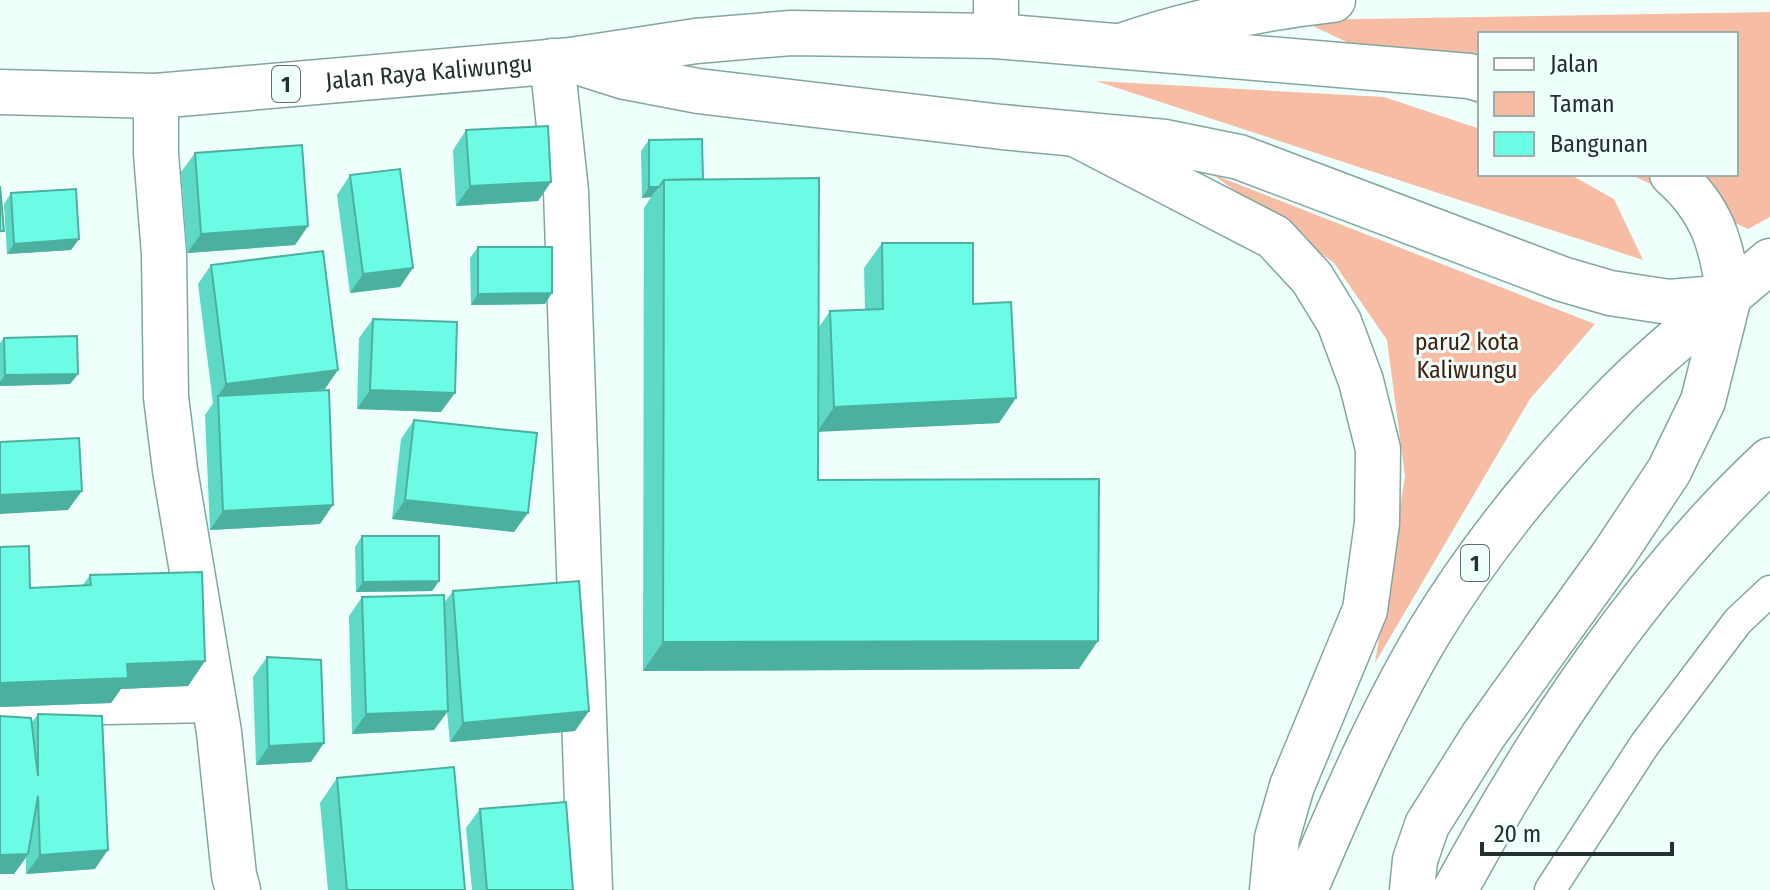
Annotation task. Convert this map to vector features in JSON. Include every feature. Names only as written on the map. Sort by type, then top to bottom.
[{"type":"main road","points":[[1121,46],[1177,27],[1218,18],[1271,7],[1333,0]]},
{"type":"main road","name":"1","points":[[562,61],[696,41],[996,18],[1121,46],[1478,79]]},
{"type":"main road","points":[[562,61],[590,890]]},
{"type":"main road","name":"1","points":[[562,61],[698,91],[1077,135],[1165,142],[1239,157],[1562,279],[1610,293],[1669,302],[1749,297]]},
{"type":"main road","name":"Jalan Raya Kaliwungu","points":[[0,92],[156,96],[562,61]]},
{"type":"main road","points":[[156,96],[156,154],[164,254],[166,397],[213,700],[238,890]]},
{"type":"main road","points":[[1077,135],[1274,237],[1312,278],[1339,322],[1361,381],[1378,449],[1377,523],[1365,610],[1292,786],[1277,838],[1272,890]]},
{"type":"main road","points":[[1412,890],[1415,860],[1427,825],[1483,736],[1614,554],[1669,471],[1749,297],[1723,254],[1708,217],[1690,190],[1674,176]]},
{"type":"main road","name":"1","points":[[1305,890],[1389,704],[1429,633],[1478,558],[1606,406],[1664,349],[1749,297],[1770,261]]},
{"type":"main road","points":[[1455,890],[1535,755],[1615,633],[1682,552],[1737,491],[1770,460]]},
{"type":"main road","points":[[0,704],[213,700]]},
{"type":"lane","points":[[1550,890],[1645,744],[1738,621],[1770,591]]},
{"type":"green space","points":[[1770,12],[1770,217],[1748,229],[1633,176],[1738,176],[1738,32],[1478,32],[1478,104],[1300,20]]},
{"type":"green space","points":[[1096,81],[1384,97],[1478,128],[1478,176],[1573,176],[1614,199],[1643,260]]},
{"type":"green space","name":"paru2 kota Kaliwungu","points":[[1212,174],[1595,324],[1530,399],[1375,663],[1405,476],[1387,340],[1334,263]]},
{"type":"building","points":[[548,126],[551,182],[470,186],[466,130]]},
{"type":"building","points":[[702,139],[703,179],[664,180],[659,187],[649,187],[649,140]]},
{"type":"building","points":[[302,145],[308,226],[201,234],[195,153]]},
{"type":"building","points":[[400,169],[413,268],[363,274],[350,175]]},
{"type":"building","points":[[819,178],[818,480],[1099,479],[1098,641],[663,642],[664,180]]},
{"type":"building","points":[[0,186],[4,231],[0,231]]},
{"type":"building","points":[[76,189],[79,239],[14,244],[11,193]]},
{"type":"building","points":[[882,243],[973,243],[973,304],[1011,302],[1016,398],[834,407],[830,311],[883,309]]},
{"type":"building","points":[[478,247],[552,247],[552,293],[478,294]]},
{"type":"building","points":[[323,251],[338,370],[226,384],[211,265]]},
{"type":"building","points":[[373,319],[457,322],[455,393],[370,390]]},
{"type":"building","points":[[77,336],[78,374],[5,375],[4,338]]},
{"type":"building","points":[[329,390],[333,505],[223,511],[218,396]]},
{"type":"building","points":[[414,420],[537,433],[528,513],[405,500]]},
{"type":"building","points":[[79,438],[82,491],[0,495],[0,442]]},
{"type":"building","points":[[362,536],[439,536],[439,581],[363,582]]},
{"type":"building","points":[[29,546],[30,588],[91,585],[90,575],[202,572],[205,661],[127,664],[128,678],[0,683],[0,547]]},
{"type":"building","points":[[579,581],[589,711],[463,723],[453,591]]},
{"type":"building","points":[[444,595],[448,711],[366,714],[362,597]]},
{"type":"building","points":[[267,657],[321,660],[324,743],[269,746]]},
{"type":"building","points":[[38,714],[102,716],[108,850],[40,855],[38,796],[28,854],[0,855],[0,716],[31,718],[38,776]]},
{"type":"building","points":[[454,767],[465,890],[347,890],[337,778]]},
{"type":"building","points":[[566,802],[573,890],[487,890],[480,809]]}]
